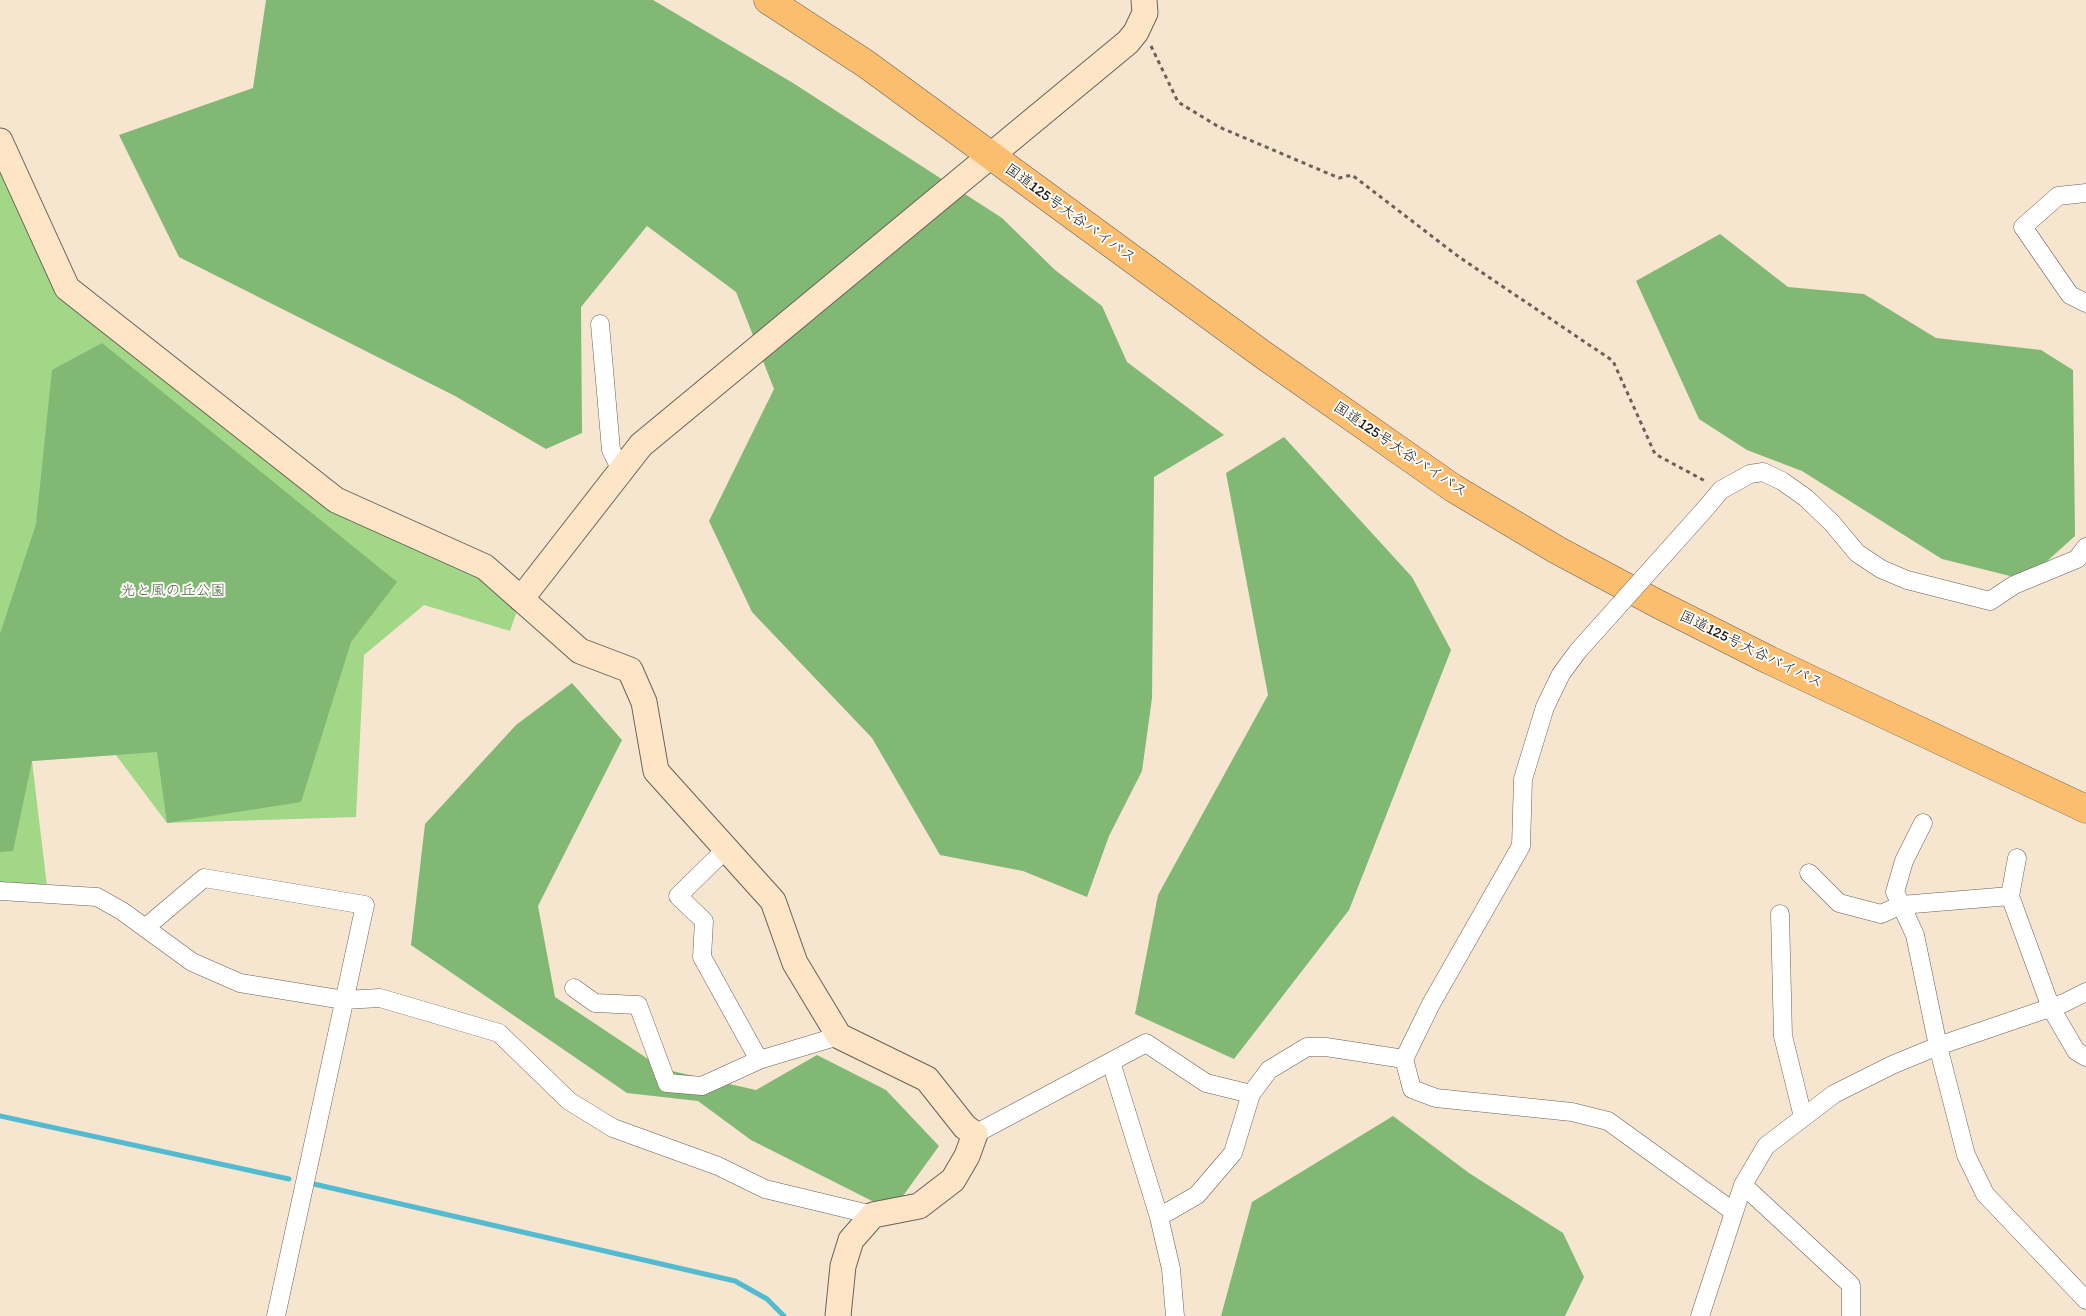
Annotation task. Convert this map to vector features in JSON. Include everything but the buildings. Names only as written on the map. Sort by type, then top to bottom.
[{"type":"highway","name":"国道125号大谷バイパス","points":[[768,0],[866,64],[1270,360],[1454,488],[1533,535],[1658,604],[1768,660],[2086,809]]},
{"type":"street","points":[[520,599],[640,445],[1128,42],[1142,12]]},
{"type":"street","points":[[0,141],[67,288],[336,500],[485,567],[580,651],[630,670],[644,702],[656,771],[773,902],[795,963],[839,1036],[927,1079],[965,1127],[975,1134]]},
{"type":"street","points":[[2086,193],[2058,196],[2023,227],[2070,295],[2086,303]]},
{"type":"street","points":[[600,324],[611,450],[621,470]]},
{"type":"street","points":[[1734,1212],[1608,1121],[1572,1112],[1436,1098],[1412,1089],[1404,1059],[1431,1004],[1521,846],[1523,779],[1545,707],[1561,674],[1578,651],[1721,490],[1750,474],[1763,472],[1782,481],[1806,498],[1832,523],[1857,553],[1881,569],[1908,580],[1990,601],[2014,585],[2077,559],[2086,548]]},
{"type":"street","points":[[1923,822],[1904,861],[1894,892],[1915,935],[1938,1046],[1966,1155],[1985,1194],[2086,1300]]},
{"type":"street","points":[[726,849],[678,896],[704,921],[702,957],[759,1060]]},
{"type":"street","points":[[2017,858],[2010,896],[2051,1008],[2076,1051],[2086,1057]]},
{"type":"street","points":[[1809,873],[1839,903],[1881,914],[1901,906],[2010,896]]},
{"type":"street","points":[[145,928],[204,878],[365,905],[276,1316]]},
{"type":"street","points":[[0,891],[97,898],[122,912],[192,962],[240,983],[344,1000],[380,998],[498,1034],[569,1101],[613,1128],[718,1166],[765,1189],[873,1215],[919,1206],[953,1180],[967,1156],[975,1134],[1146,1043],[1206,1082],[1251,1094]]},
{"type":"street","points":[[1780,914],[1783,1036],[1804,1117]]},
{"type":"street","points":[[574,988],[595,1003],[638,1005],[667,1083],[702,1086],[759,1060],[839,1036]]},
{"type":"street","points":[[1700,1316],[1744,1185],[1766,1146],[1834,1094],[1892,1065],[1938,1046],[2051,1008],[2086,992]]},
{"type":"street","points":[[1160,1216],[1197,1195],[1233,1153],[1251,1094],[1269,1070],[1307,1048],[1326,1047],[1404,1059]]},
{"type":"street","points":[[1111,1062],[1160,1216],[1171,1269],[1175,1316]]},
{"type":"street","points":[[1744,1185],[1851,1285],[1851,1316]]},
{"type":"street","points":[[838,1316],[844,1266],[851,1240],[873,1215]]},
{"type":"path","points":[[1142,12],[1178,102],[1219,128],[1340,178],[1352,174],[1459,257],[1613,361],[1655,454],[1721,490]]},
{"type":"green space","points":[[266,0],[653,0],[793,83],[1002,218],[1055,270],[1102,306],[1127,362],[1224,435],[1154,477],[1152,698],[1142,771],[1109,836],[1087,897],[1023,871],[940,855],[872,738],[752,612],[709,521],[774,389],[736,292],[647,226],[581,307],[582,433],[546,449],[455,396],[179,257],[119,135],[253,88]]},
{"type":"green space","name":"光と風の丘公園","points":[[0,141],[67,288],[336,500],[521,599],[510,631],[424,605],[364,655],[356,817],[167,823],[116,755],[32,761],[48,895],[0,891]]},
{"type":"green space","points":[[1720,234],[1788,287],[1864,294],[1936,338],[2041,350],[2073,370],[2075,536],[2026,580],[1942,559],[1802,471],[1747,450],[1699,419],[1636,281]]},
{"type":"green space","name":"光と風の丘公園","points":[[102,343],[397,582],[351,642],[301,802],[167,823],[157,752],[32,761],[13,851],[0,852],[0,634],[36,524],[52,370]]},
{"type":"green space","points":[[1284,437],[1412,577],[1451,650],[1349,910],[1234,1059],[1135,1014],[1158,895],[1268,695],[1226,473]]},
{"type":"green space","points":[[572,683],[622,740],[538,906],[555,997],[663,1069],[756,1090],[817,1055],[886,1090],[939,1146],[892,1211],[751,1140],[698,1101],[627,1093],[411,945],[425,824],[516,725]]},
{"type":"green space","points":[[1393,1116],[1469,1173],[1563,1233],[1584,1277],[1565,1316],[1221,1316],[1252,1202]]},
{"type":"waterway","points":[[0,1116],[289,1179]]},
{"type":"waterway","points":[[314,1184],[735,1281],[767,1299],[784,1316]]}]
